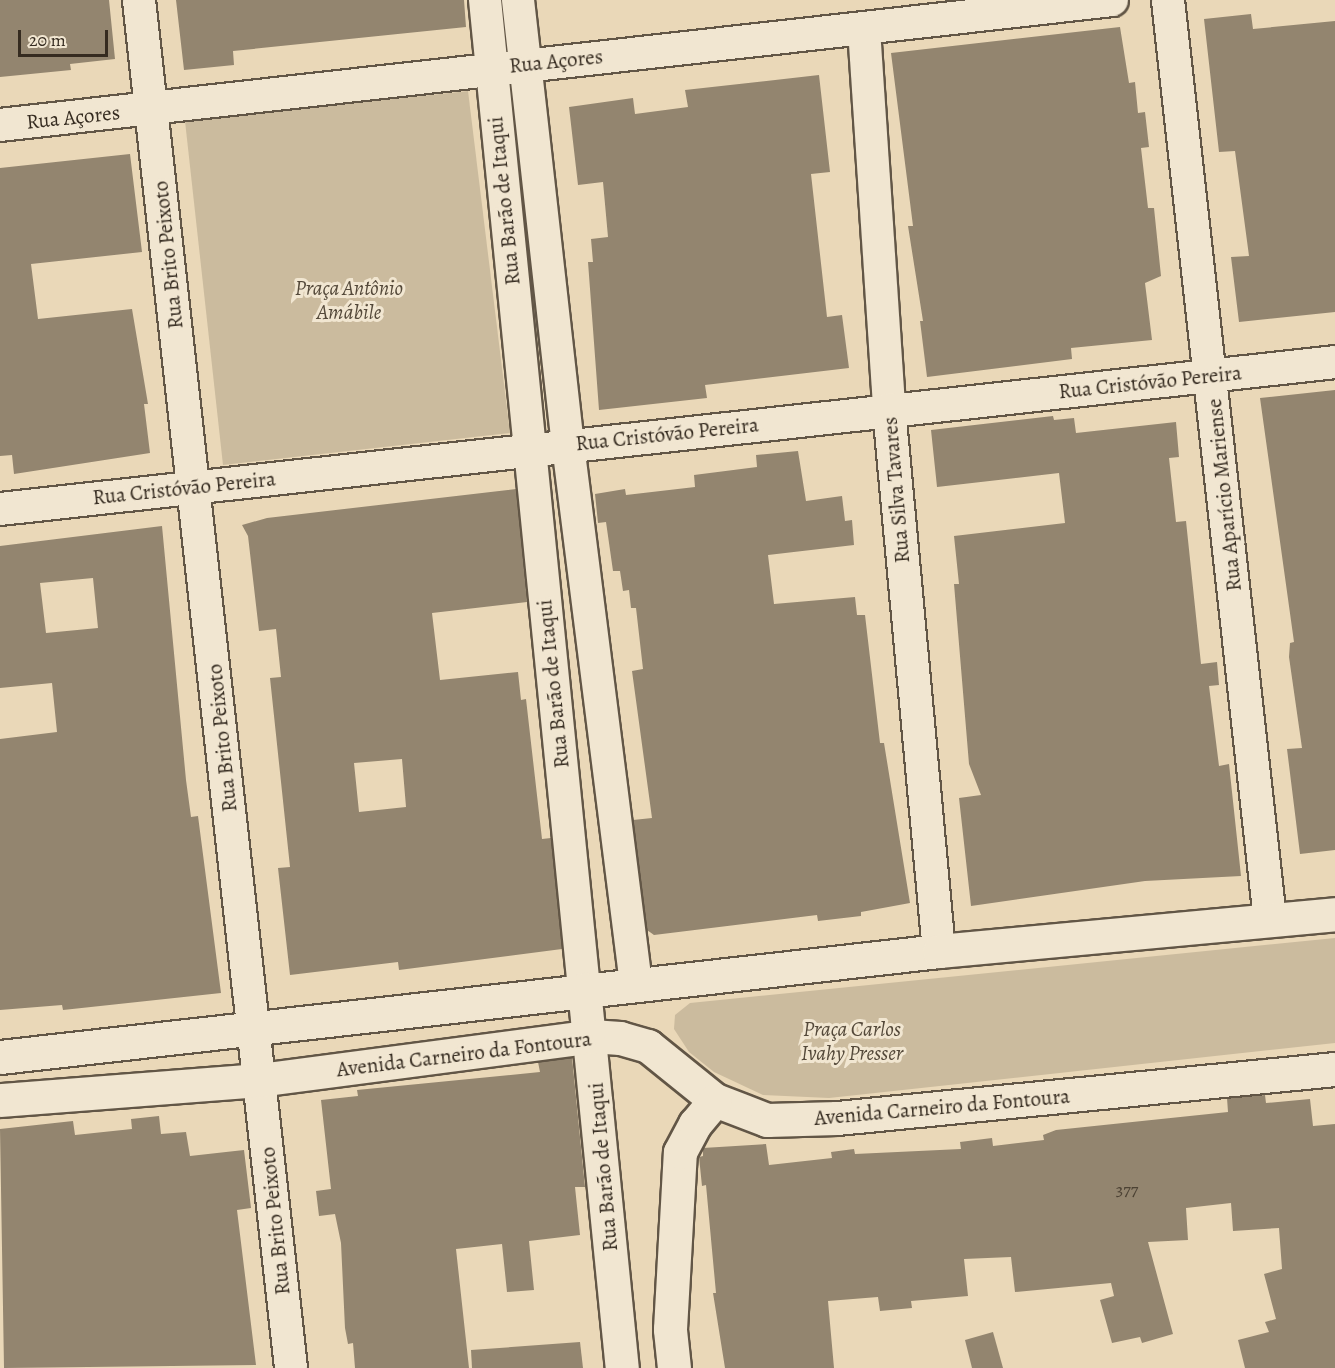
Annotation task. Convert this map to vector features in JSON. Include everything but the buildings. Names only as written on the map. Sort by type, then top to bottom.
[{"type":"main road","points":[[0,1057],[254,1031],[584,989],[939,951],[1335,914]]},
{"type":"main road","name":"Rua Barão de Itaqui","points":[[584,989],[591,1036],[622,1368]]},
{"type":"main road","name":"Avenida Carneiro da Fontoura","points":[[0,1100],[260,1080],[591,1036],[620,1038],[648,1046],[715,1100],[767,1120],[837,1118],[1335,1069]]},
{"type":"main road","points":[[674,1368],[670,1329],[680,1152],[695,1124],[715,1100]]},
{"type":"street","name":"Rua Brito Peixoto","points":[[139,0],[291,1368]]},
{"type":"street","name":"Rua Barão de Itaqui","points":[[485,0],[584,989]]},
{"type":"street","name":"Rua Barão de Itaqui","points":[[518,0],[568,445],[636,984]]},
{"type":"street","name":"Rua Açores","points":[[0,125],[1112,0]]},
{"type":"street","name":"Rua Aparício Mariense","points":[[1168,0],[1270,919]]},
{"type":"street","name":"Rua Silva Tavares","points":[[864,29],[889,409],[939,951]]},
{"type":"street","name":"Rua Cristóvão Pereira","points":[[0,509],[889,409],[1335,362]]},
{"type":"street","points":[[556,708],[601,704]]},
{"type":"green space","name":"Praça Antônio Amábile","points":[[468,91],[510,433],[223,465],[185,121]]},
{"type":"green space","name":"Praça Carlos Ivahy Presser","points":[[1335,938],[1335,1043],[829,1098],[763,1095],[714,1072],[689,1052],[674,1029],[675,1015],[690,1003]]}]
